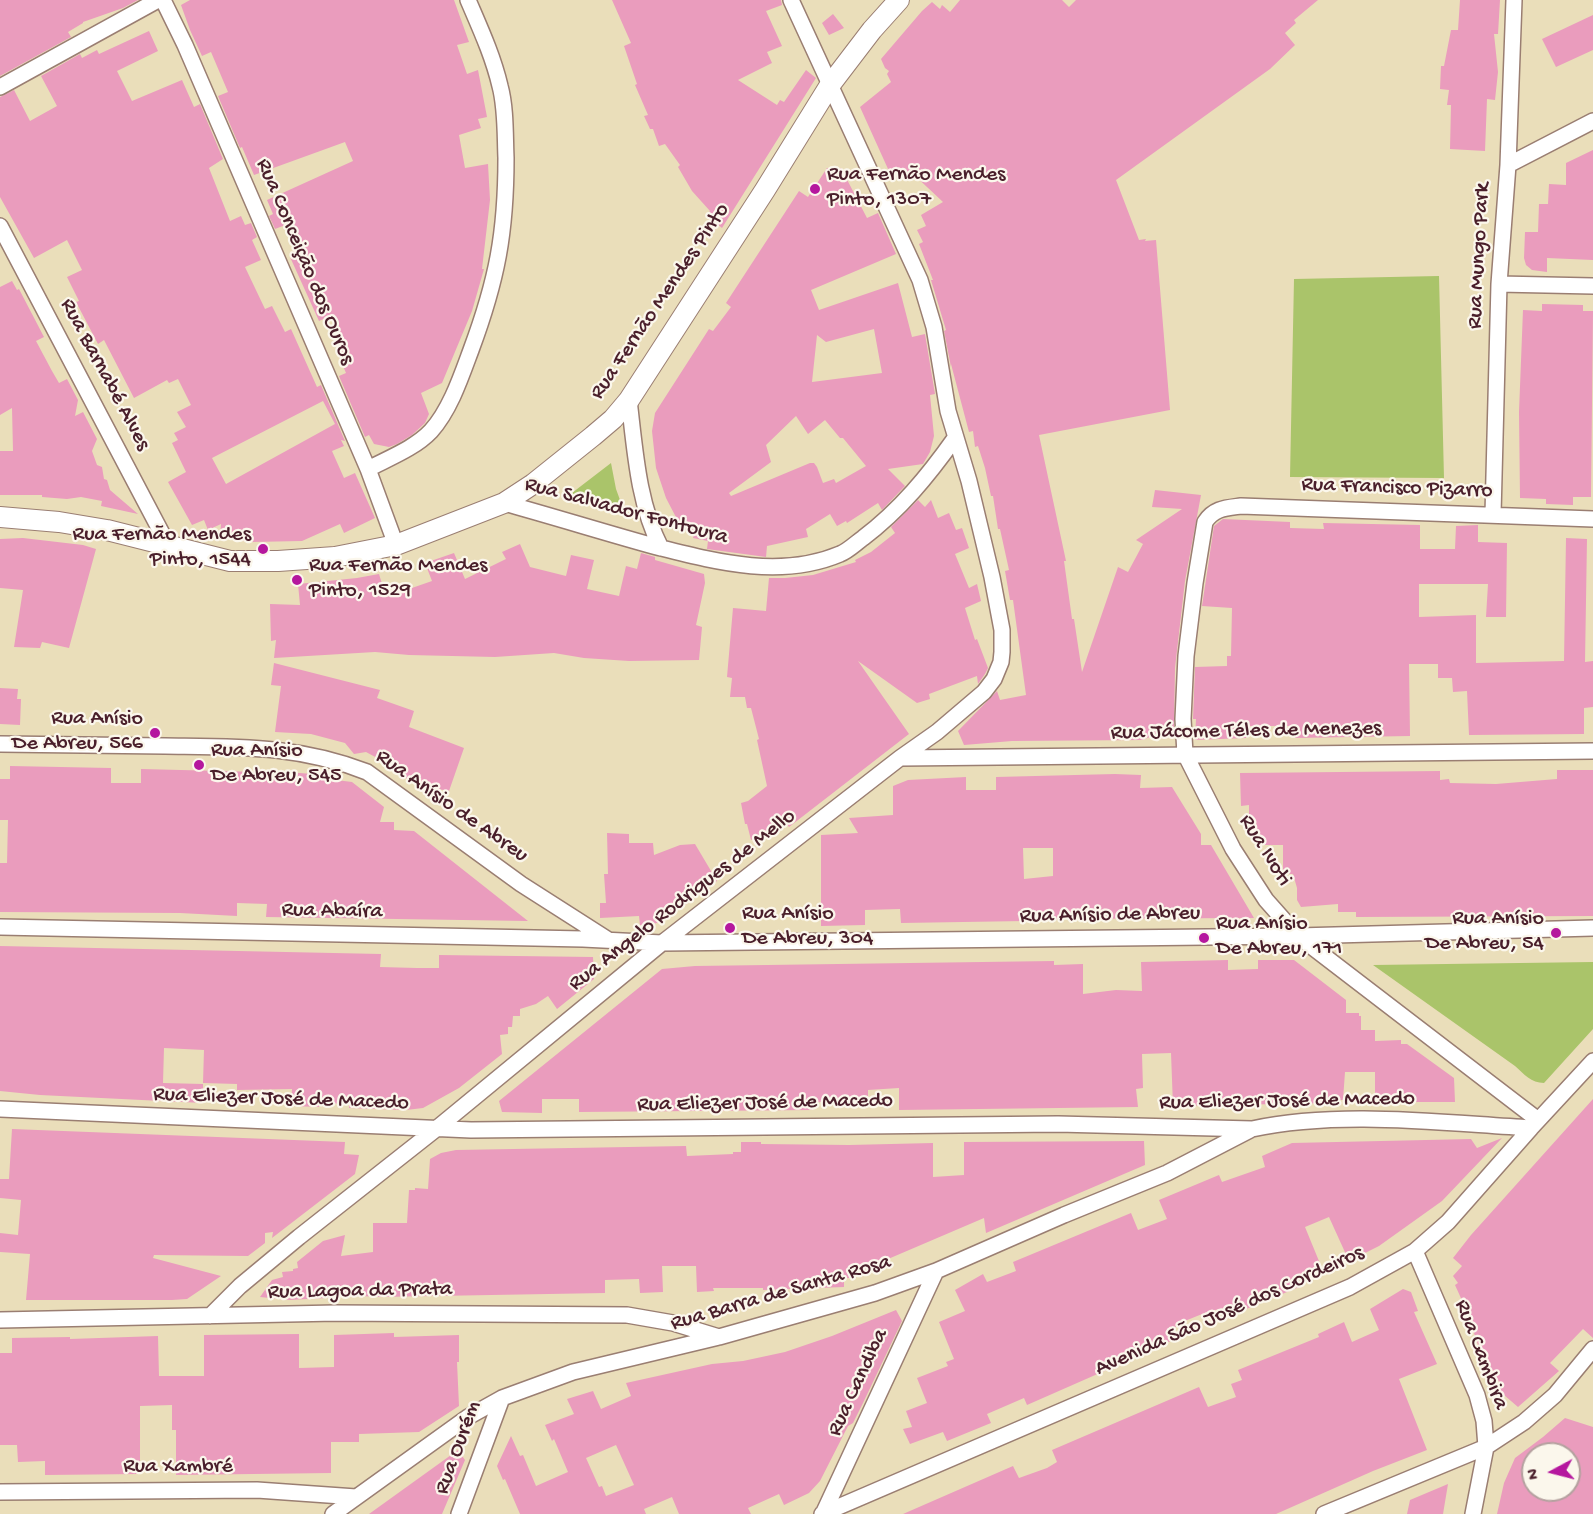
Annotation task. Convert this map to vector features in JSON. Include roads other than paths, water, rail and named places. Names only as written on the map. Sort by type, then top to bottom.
[{"type":"street","points":[[0,87],[161,0]]},
{"type":"street","name":"Rua Conceição dos Ouros","points":[[161,0],[185,45],[368,469],[396,545]]},
{"type":"street","points":[[368,469],[413,445],[430,432],[441,417],[484,316],[499,259],[506,199],[501,87],[486,41],[468,0]]},
{"type":"street","points":[[791,0],[920,280],[932,317],[955,438]]},
{"type":"street","name":"Rua Fernão Mendes Pinto","points":[[0,517],[59,522],[107,530],[230,561],[278,561],[335,557],[396,545],[504,503],[533,484],[593,436],[629,400],[830,85],[872,30],[899,0]]},
{"type":"street","name":"Rua Mungo Park","points":[[1494,514],[1499,284],[1508,165],[1514,0]]},
{"type":"street","points":[[1508,165],[1593,121]]},
{"type":"street","name":"Rua Barnabé Alves","points":[[0,226],[168,545]]},
{"type":"street","points":[[1499,284],[1593,286]]},
{"type":"street","points":[[629,400],[636,460],[644,499],[652,529],[662,548]]},
{"type":"street","name":"Rua Salvador Fontoura","points":[[504,503],[701,558],[739,565],[786,567],[811,564],[843,553],[882,524],[930,473],[955,438]]},
{"type":"street","name":"Rua Angelo Rodrigues de Mello","points":[[210,1316],[240,1286],[299,1237],[436,1129],[662,943],[900,758],[937,732],[984,692],[993,679],[1000,662],[1002,630],[969,481],[955,438]]},
{"type":"street","name":"Rua Francisco Pizarro","points":[[1205,522],[1210,514],[1218,509],[1241,506],[1593,519]]},
{"type":"street","name":"Rua Ivoti","points":[[1205,522],[1186,656],[1183,719],[1185,754],[1233,849],[1266,900],[1298,936],[1534,1124]]},
{"type":"street","name":"Rua Anísio de Abreu","points":[[0,744],[235,745],[300,752],[338,760],[367,772],[521,884],[609,940]]},
{"type":"street","name":"Rua Jácome Téles de Menezes","points":[[900,758],[1593,751]]},
{"type":"street","name":"Rua Abaíra","points":[[0,927],[662,943]]},
{"type":"street","name":"Rua Anísio de Abreu","points":[[662,943],[1298,936],[1593,928]]},
{"type":"street","name":"Avenida São José dos Cordeiros","points":[[823,1514],[1350,1287],[1415,1251],[1448,1222],[1593,1061]]},
{"type":"street","name":"Rua Eliezer José de Macedo","points":[[0,1109],[436,1129],[1046,1124],[1252,1129],[1284,1123],[1358,1119],[1534,1124]]},
{"type":"street","name":"Rua Barra de Santa Rosa","points":[[333,1514],[468,1417],[502,1398],[573,1372],[718,1337],[875,1293],[936,1271],[1167,1173],[1252,1129]]},
{"type":"street","name":"Rua Cambira","points":[[1415,1251],[1477,1395],[1484,1421],[1486,1447],[1473,1514]]},
{"type":"street","name":"Rua Candiba","points":[[823,1514],[936,1271]]},
{"type":"street","name":"Rua Lagoa da Prata","points":[[0,1320],[404,1313],[627,1315],[673,1323],[718,1337]]},
{"type":"street","points":[[1324,1514],[1486,1447],[1524,1422],[1555,1395],[1593,1349]]},
{"type":"street","name":"Rua Ourém","points":[[459,1514],[502,1398]]},
{"type":"street","name":"Rua Xambré","points":[[0,1492],[257,1490],[357,1497]]},
{"type":"place","name":"Rua Fernão Mendes Pinto, 1307","points":[[815,189]]},
{"type":"place","name":"Rua Fernão Mendes Pinto, 1544","points":[[263,549]]},
{"type":"place","name":"Rua Fernão Mendes Pinto, 1529","points":[[297,580]]},
{"type":"place","name":"Rua Anísio De Abreu, 566","points":[[155,733]]},
{"type":"place","name":"Rua Anísio De Abreu, 545","points":[[199,765]]},
{"type":"place","name":"Rua Anísio De Abreu, 304","points":[[730,928]]},
{"type":"place","name":"Rua Anísio De Abreu, 54","points":[[1556,933]]},
{"type":"place","name":"Rua Anísio De Abreu, 171","points":[[1204,938]]}]
